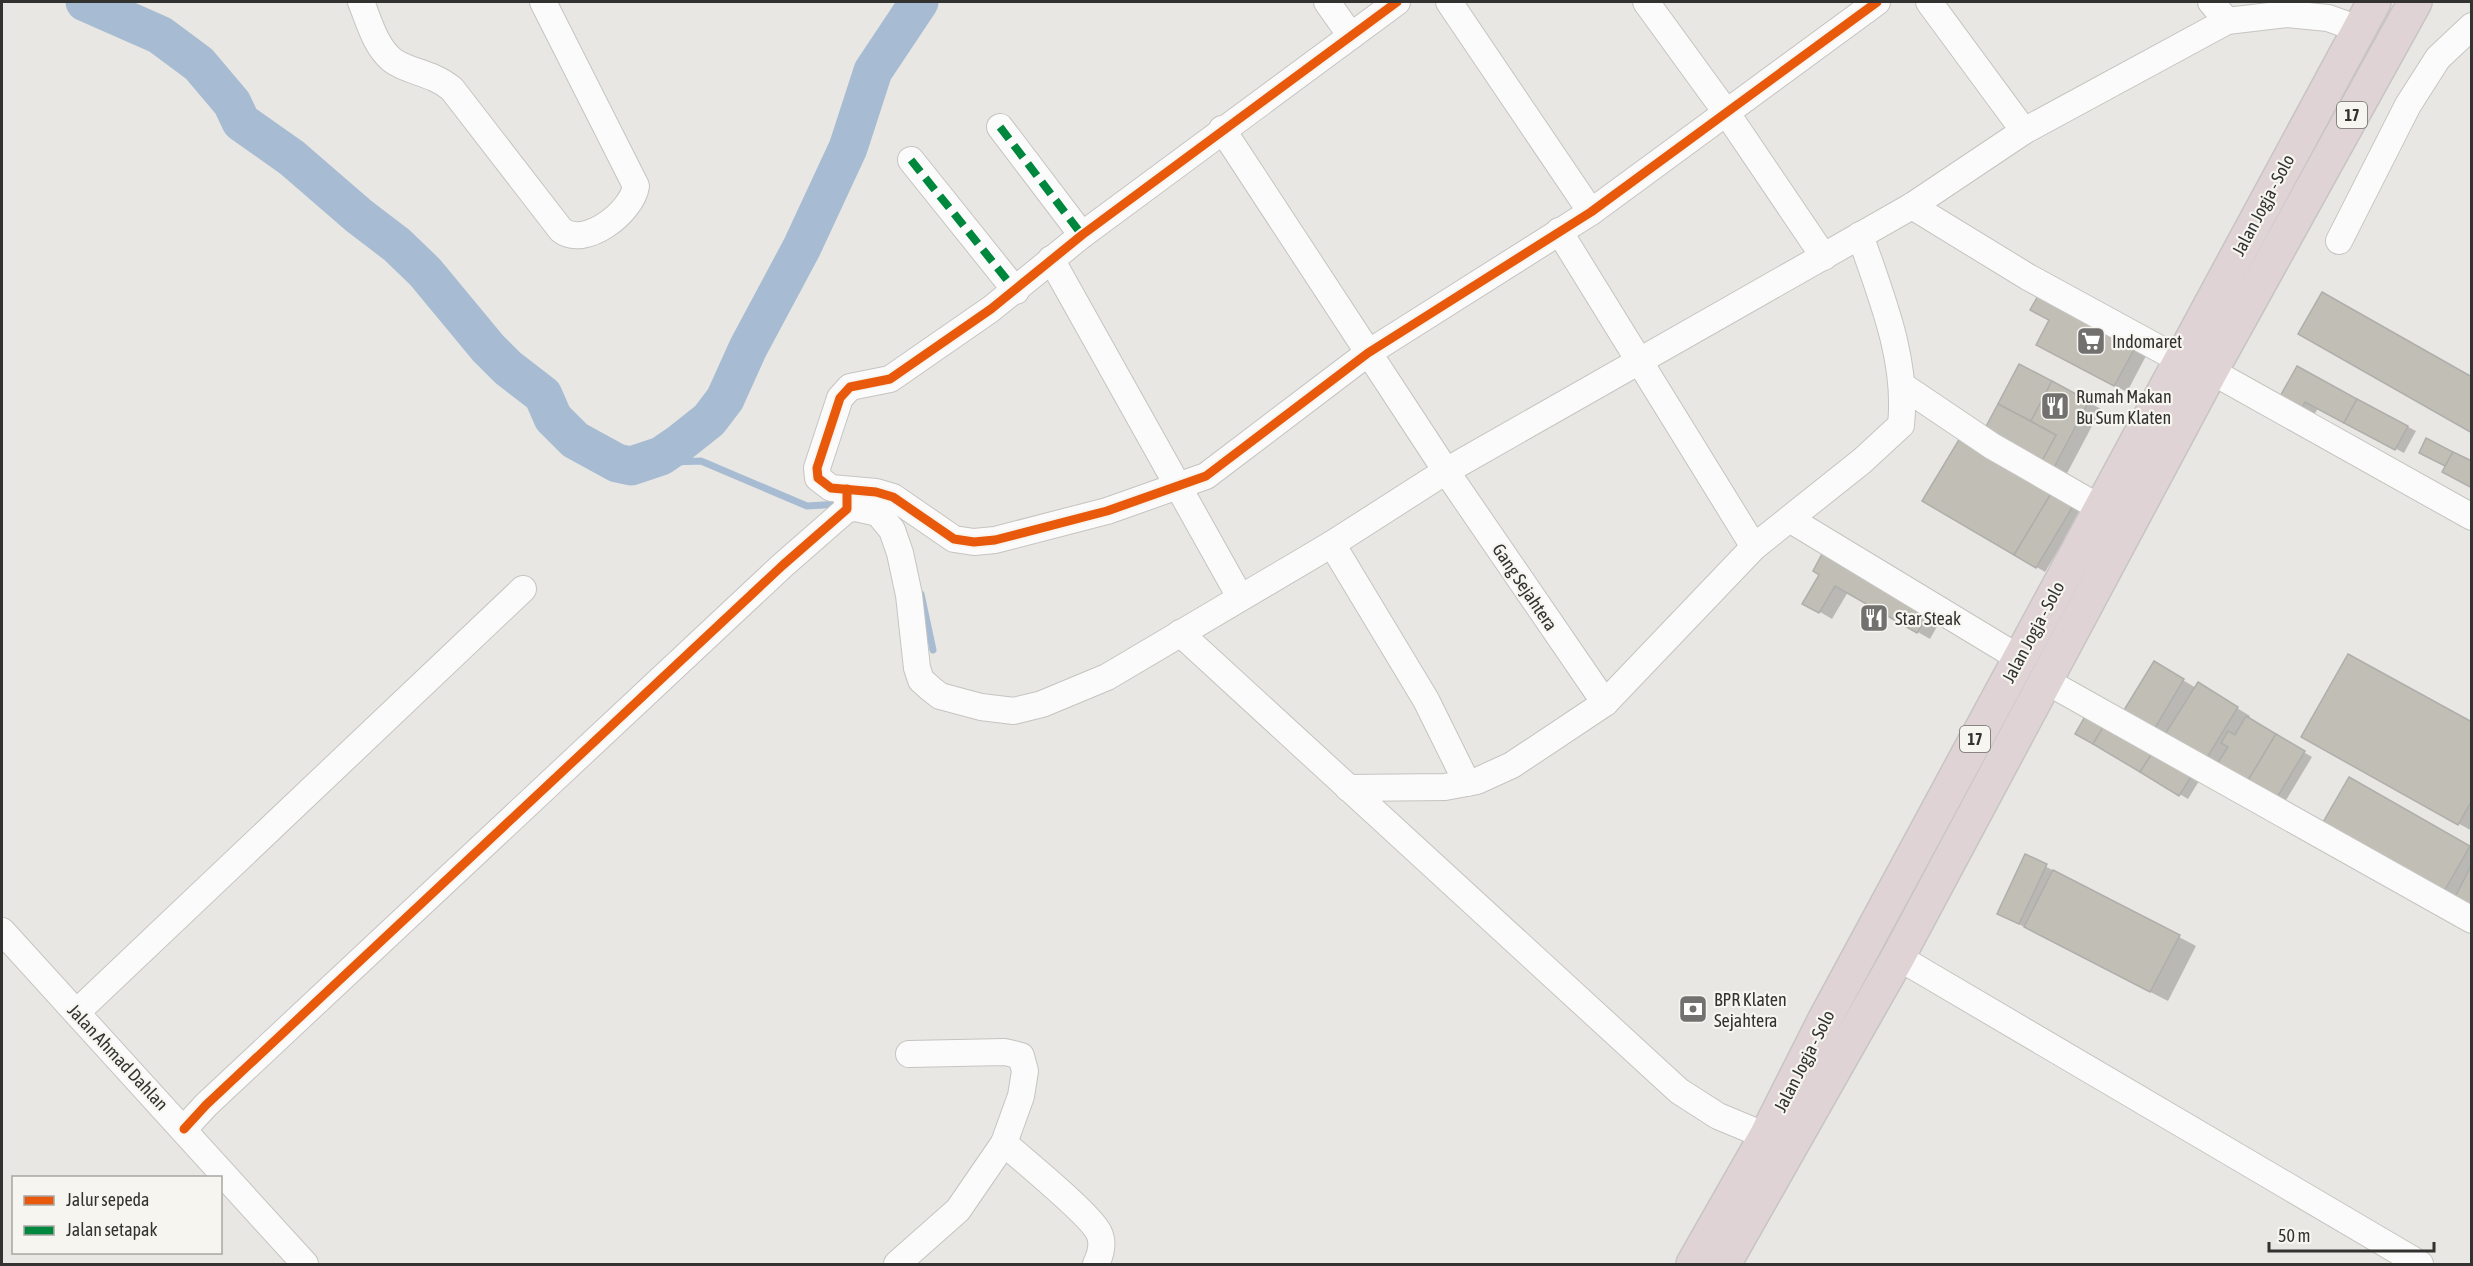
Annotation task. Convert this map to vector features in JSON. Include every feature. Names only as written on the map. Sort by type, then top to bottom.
[{"type":"highway","name":"17","points":[[2289,228],[2415,2]]},
{"type":"highway","name":"Jalan Jogja - Solo","points":[[1693,1264],[1766,1136],[1824,1019],[2366,15]]},
{"type":"highway","points":[[2259,213],[2289,228]]},
{"type":"highway","name":"Jalan Jogja - Solo","points":[[1724,1264],[1898,957],[2289,228]]},
{"type":"street","points":[[361,2],[378,42],[393,62],[440,79],[452,89],[561,230],[570,236],[584,237],[596,231],[628,205],[634,197],[636,186],[543,2]]},
{"type":"street","points":[[1327,2],[1351,36]]},
{"type":"street","points":[[1397,2],[1222,129],[1082,235],[1016,291],[890,379],[850,387],[840,398],[817,468],[818,478],[856,508],[878,513],[892,530],[900,553],[909,595],[917,668],[921,680],[940,696],[981,707],[1014,711],[1042,704],[1107,677],[1332,544],[1446,471],[1912,206],[2024,130],[2227,21],[2287,14],[2328,18],[2366,15]]},
{"type":"street","points":[[1449,2],[1591,212]]},
{"type":"street","points":[[1646,2],[1726,112],[1824,257]]},
{"type":"street","points":[[184,1129],[206,1105],[783,565],[847,500],[893,497],[954,539],[974,542],[995,540],[1107,512],[1206,476],[1368,353],[1591,212],[1877,2]]},
{"type":"street","points":[[1929,2],[2024,130]]},
{"type":"street","points":[[2211,2],[2227,21]]},
{"type":"street","points":[[2339,241],[2408,105],[2438,58],[2472,26]]},
{"type":"street","points":[[1000,127],[1082,235]]},
{"type":"street","name":"Gang Sejahtera","points":[[1222,129],[1446,471],[1605,703]]},
{"type":"street","points":[[911,160],[1016,291]]},
{"type":"street","points":[[1912,206],[2028,277],[2180,360]]},
{"type":"street","points":[[1559,231],[1754,547]]},
{"type":"street","points":[[1348,788],[1445,787],[1477,782],[1512,765],[1605,703],[1754,547],[1791,520],[1901,425],[1904,386],[1886,312],[1860,235]]},
{"type":"street","points":[[1051,259],[1176,487],[1240,597]]},
{"type":"street","points":[[2211,370],[2472,517]]},
{"type":"street","points":[[1904,386],[1992,446],[2100,508]]},
{"type":"street","points":[[1791,520],[2019,658]]},
{"type":"street","points":[[1332,544],[1426,700],[1467,783]]},
{"type":"street","points":[[77,1012],[523,590]]},
{"type":"street","points":[[1180,633],[1679,1091],[1718,1116],[1766,1136]]},
{"type":"street","points":[[2046,681],[2472,920]]},
{"type":"street","name":"Jalan Ahmad Dahlan","points":[[2,931],[305,1264]]},
{"type":"street","points":[[1898,957],[2420,1264]]},
{"type":"street","points":[[897,1264],[958,1210],[1004,1143],[1021,1096],[1025,1071],[1021,1056],[1005,1052],[909,1054]]},
{"type":"street","points":[[1004,1143],[1073,1205],[1099,1233],[1102,1252],[1096,1264]]},
{"type":"building","points":[[2322,292],[2472,377],[2472,433],[2298,334]]},
{"type":"building","points":[[2039,294],[2136,346],[2114,386],[2036,345],[2049,320],[2030,310]]},
{"type":"building","points":[[2019,364],[2052,381],[2031,421],[1998,404]]},
{"type":"building","points":[[2297,366],[2357,399],[2344,423],[2305,402],[2300,411],[2278,400]]},
{"type":"building","points":[[2052,381],[2089,401],[2051,473],[2039,466],[2056,435],[2031,421]]},
{"type":"building","points":[[2357,399],[2408,426],[2395,450],[2344,423]]},
{"type":"building","points":[[1998,404],[2056,435],[2039,466],[1981,436]]},
{"type":"building","points":[[1963,433],[2055,487],[2014,555],[1922,501]]},
{"type":"building","points":[[2426,438],[2453,452],[2445,466],[2419,453]]},
{"type":"building","points":[[2453,452],[2472,461],[2472,488],[2442,472]]},
{"type":"building","points":[[2055,487],[2076,501],[2036,568],[2014,555]]},
{"type":"building","points":[[1822,554],[1928,615],[1917,633],[1835,586],[1819,613],[1802,604],[1819,575],[1813,571]]},
{"type":"building","points":[[2348,654],[2472,722],[2472,800],[2458,825],[2301,737]]},
{"type":"building","points":[[2154,661],[2184,679],[2152,733],[2121,715]]},
{"type":"building","points":[[2198,682],[2238,707],[2203,764],[2162,739]]},
{"type":"building","points":[[2087,713],[2105,724],[2093,744],[2075,734]]},
{"type":"building","points":[[2246,716],[2276,734],[2244,787],[2214,769],[2228,747],[2221,743],[2228,731],[2235,735]]},
{"type":"building","points":[[2105,724],[2153,752],[2140,772],[2093,744]]},
{"type":"building","points":[[2276,734],[2305,751],[2273,804],[2244,787]]},
{"type":"building","points":[[2153,752],[2192,775],[2179,796],[2140,772]]},
{"type":"building","points":[[2349,777],[2470,846],[2439,900],[2318,831]]},
{"type":"building","points":[[2025,854],[2047,864],[2019,924],[1997,914]]},
{"type":"building","points":[[2472,864],[2472,915],[2451,905]]},
{"type":"building","points":[[2053,870],[2180,935],[2150,992],[2024,927]]},
{"type":"waterway","points":[[85,2],[160,35],[199,64],[232,103],[241,122],[292,158],[359,216],[397,245],[425,272],[488,348],[508,368],[543,395],[553,418],[575,440],[617,463],[631,466],[661,456],[680,443],[709,420],[725,399],[748,348],[802,247],[848,148],[873,71],[919,2]]},
{"type":"waterway","points":[[645,463],[701,461],[807,506],[840,504]]},
{"type":"waterway","points":[[921,594],[933,650]]},
{"type":"marked path","points":[[1000,127],[1082,235]]},
{"type":"marked path","points":[[911,160],[1016,291]]},
{"type":"cycle path","points":[[1397,2],[1082,235],[991,309],[890,379],[850,387],[840,398],[817,468],[818,478],[831,488],[876,492],[893,497],[954,539],[974,542],[995,540],[1107,511],[1206,476],[1368,353],[1591,212],[1877,2]]},
{"type":"cycle path","points":[[184,1129],[206,1105],[783,565],[847,509],[847,489]]},
{"type":"place","name":"Indomaret","points":[[2091,341]]},
{"type":"place","name":"Rumah Makan Bu Sum Klaten","points":[[2055,406]]},
{"type":"place","name":"Star Steak","points":[[1874,618]]},
{"type":"place","name":"BPR Klaten Sejahtera","points":[[1693,1009]]}]
